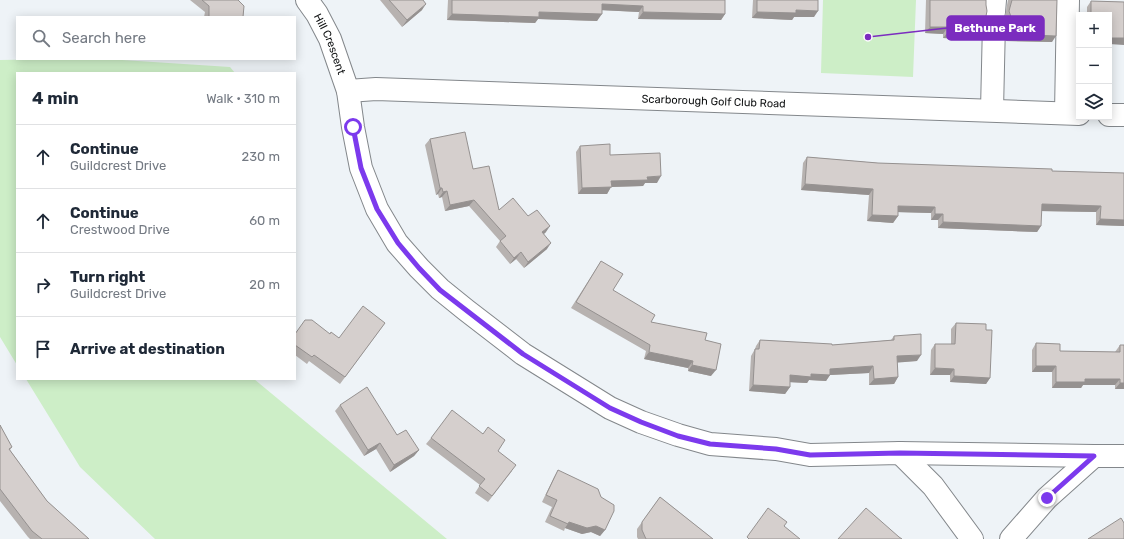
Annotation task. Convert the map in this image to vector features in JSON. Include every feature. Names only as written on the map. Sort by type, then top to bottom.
[{"type":"street","name":"Hill Crescent","points":[[307,0],[317,14],[330,39],[348,91],[361,168],[377,209],[398,243],[440,290],[523,354],[610,408],[678,436],[710,444],[776,449],[810,455],[900,453],[1124,456]]},
{"type":"street","points":[[1068,0],[1072,114]]},
{"type":"street","points":[[992,110],[994,12]]},
{"type":"street","name":"Scarborough Golf Club Road","points":[[348,91],[376,89],[1072,114]]},
{"type":"street","points":[[1112,115],[1124,115]]},
{"type":"street","points":[[900,453],[933,486],[972,539]]},
{"type":"street","points":[[1011,539],[1047,498],[1094,456]]},
{"type":"green space","points":[[823,0],[916,0],[913,77],[821,73]]},
{"type":"green space","points":[[0,60],[122,60],[230,67],[234,72],[16,72],[16,363],[0,337]]},
{"type":"green space","points":[[27,380],[255,380],[447,539],[155,539],[80,467]]},
{"type":"building","points":[[202,0],[238,0],[244,6],[243,16],[209,16],[209,6]]},
{"type":"building","points":[[389,0],[423,0],[426,4],[407,20]]},
{"type":"building","points":[[452,0],[725,0],[725,14],[643,12],[643,6],[602,4],[602,14],[539,12],[539,17],[452,14]]},
{"type":"building","points":[[757,0],[818,0],[818,11],[796,10],[796,13],[757,12]]},
{"type":"building","points":[[930,0],[986,0],[986,33],[948,32],[948,27],[930,27]]},
{"type":"building","points":[[1012,0],[1057,0],[1056,36],[1011,34],[1011,17],[1009,11]]},
{"type":"building","points":[[1091,1],[1124,2],[1124,38],[1112,38],[1112,12],[1091,12]]},
{"type":"building","points":[[465,132],[473,169],[489,166],[499,210],[513,198],[528,216],[537,210],[550,226],[542,232],[551,243],[528,262],[521,252],[514,258],[500,241],[506,236],[474,200],[450,205],[447,191],[443,192],[442,188],[440,188],[430,139]]},
{"type":"building","points":[[610,144],[610,155],[660,153],[661,176],[647,177],[648,180],[611,181],[612,187],[582,188],[580,146]]},
{"type":"building","points":[[807,157],[878,163],[1124,173],[1124,220],[1100,219],[1101,206],[1042,204],[1041,226],[943,222],[943,214],[935,214],[935,207],[898,206],[898,216],[872,215],[873,189],[805,184]]},
{"type":"building","points":[[601,261],[623,274],[613,290],[655,315],[651,322],[707,333],[705,340],[721,344],[716,370],[692,365],[693,361],[649,352],[650,345],[576,302]]},
{"type":"building","points":[[363,306],[385,323],[345,377],[314,355],[312,357],[296,346],[296,333],[305,320],[312,320],[330,334],[331,332],[339,338]]},
{"type":"building","points":[[956,323],[986,324],[986,330],[992,330],[990,378],[954,376],[954,369],[935,368],[935,344],[955,344]]},
{"type":"building","points":[[921,334],[921,355],[897,356],[898,377],[874,379],[873,366],[830,369],[830,375],[811,374],[811,377],[790,375],[790,387],[753,385],[755,349],[759,349],[760,340],[832,345],[894,340],[894,336]]},
{"type":"building","points":[[1036,343],[1060,344],[1060,351],[1120,352],[1120,345],[1124,345],[1124,383],[1120,383],[1120,379],[1085,379],[1085,382],[1056,382],[1056,366],[1036,366]]},
{"type":"building","points":[[367,387],[397,435],[406,430],[419,450],[394,465],[380,443],[368,450],[340,405]]},
{"type":"building","points":[[452,410],[483,434],[488,427],[505,440],[498,451],[516,465],[492,496],[479,486],[485,479],[431,438]]},
{"type":"building","points":[[0,425],[12,447],[9,449],[47,501],[89,539],[42,539],[32,531],[0,489]]},
{"type":"building","points":[[558,470],[598,489],[601,497],[614,505],[614,511],[605,530],[596,526],[587,528],[569,522],[568,524],[550,516],[557,500],[546,495]]},
{"type":"building","points":[[660,497],[713,539],[646,539],[642,530],[642,522]]},
{"type":"building","points":[[768,508],[787,522],[784,526],[800,539],[749,539],[747,537]]},
{"type":"building","points":[[866,508],[899,537],[902,539],[838,539]]},
{"type":"building","points":[[1121,518],[1124,523],[1124,539],[1088,539]]},
{"type":"place","name":"Bethune Park","points":[[868,37]]},
{"type":"route","points":[[353,127],[361,168],[377,209],[398,243],[419,268],[440,290],[523,354],[587,392],[610,408],[678,436],[710,444],[776,449],[810,455],[900,453],[1094,456],[1047,498]]}]
